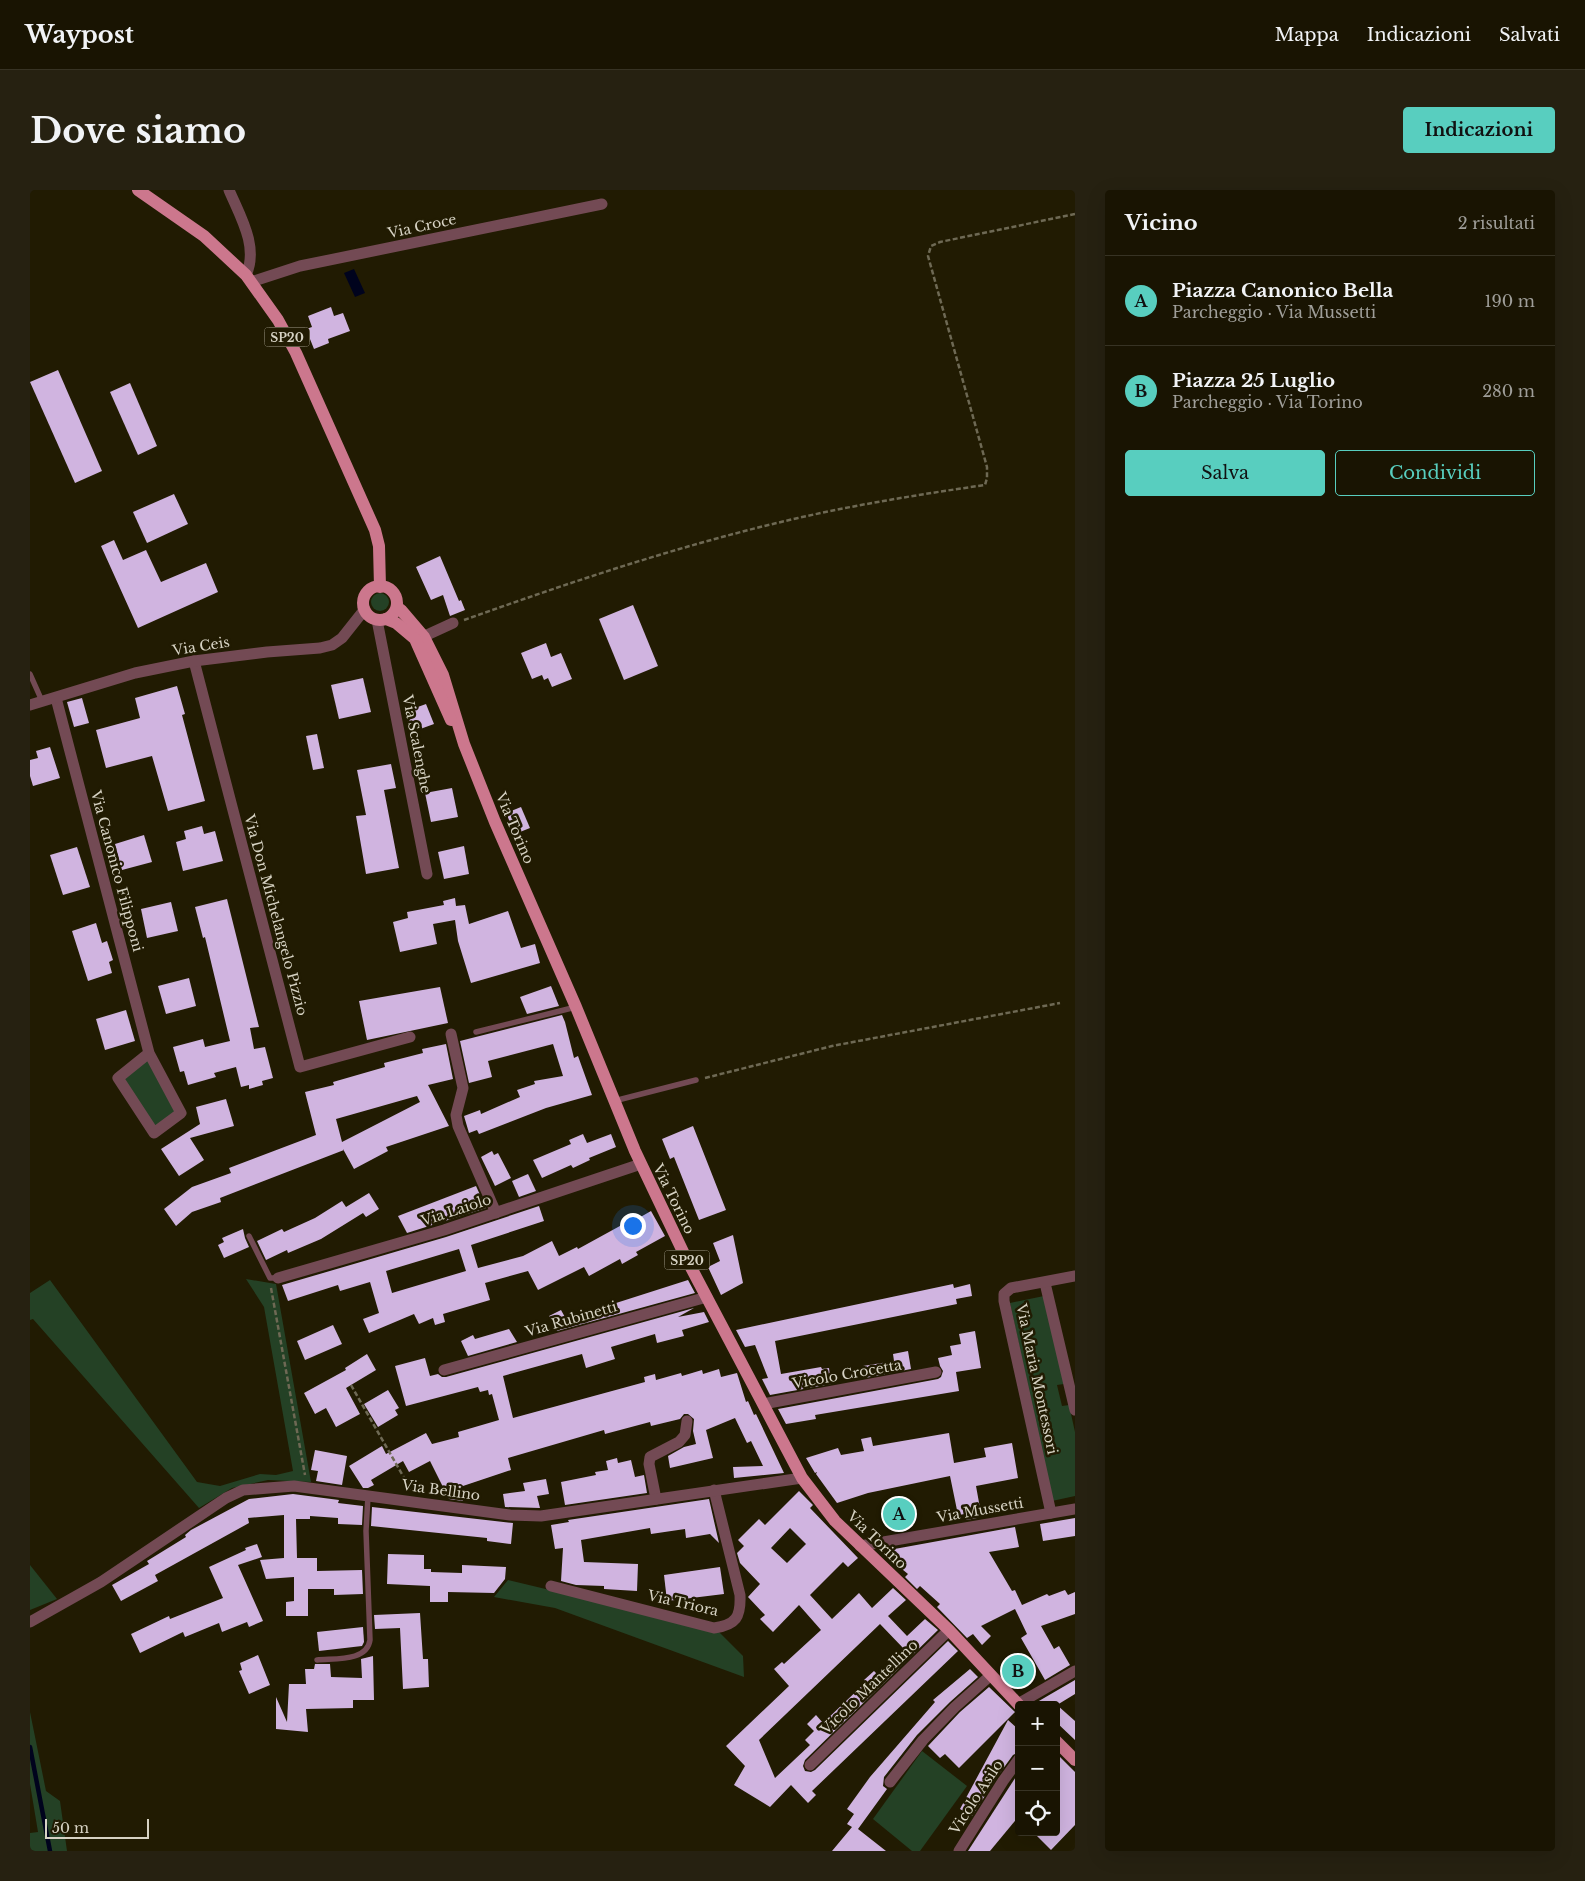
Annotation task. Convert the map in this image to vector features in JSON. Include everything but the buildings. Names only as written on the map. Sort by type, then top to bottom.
[{"type":"main road","name":"SP20","points":[[138,190],[204,236],[248,279],[278,320],[296,353],[375,530],[379,546],[380,587],[386,588],[394,594],[397,599],[396,607]]},
{"type":"main road","points":[[365,609],[364,599],[367,594],[380,587]]},
{"type":"main road","points":[[382,620],[392,616],[396,607]]},
{"type":"main road","name":"Via Torino","points":[[396,607],[401,610],[444,674],[464,744],[495,822],[576,1006],[641,1164],[686,1258],[802,1478],[826,1511],[860,1546],[949,1630],[1016,1701]]},
{"type":"main road","name":"SP20","points":[[365,609],[368,614],[382,620]]},
{"type":"main road","name":"Via Torino","points":[[382,620],[396,623],[420,638]]},
{"type":"main road","points":[[1060,1745],[1075,1760]]},
{"type":"street","points":[[229,190],[244,224],[248,241],[250,266],[248,279]]},
{"type":"street","name":"Via Croce","points":[[248,279],[300,266],[602,204]]},
{"type":"street","name":"Via Ceis","points":[[30,705],[134,673],[194,661],[320,648],[332,645],[342,638],[365,609]]},
{"type":"street","name":"Via Scalenghe","points":[[382,620],[427,874]]},
{"type":"street","points":[[420,638],[453,623]]},
{"type":"street","name":"Via Don Michelangelo Pizzio","points":[[194,661],[300,1067],[410,1037]]},
{"type":"street","name":"Via Canonico Filipponi","points":[[56,698],[149,1052],[181,1113],[154,1133],[118,1078],[149,1052]]},
{"type":"street","points":[[451,1034],[463,1088],[456,1115],[458,1126],[496,1213]]},
{"type":"street","name":"Via Laiolo","points":[[274,1278],[444,1230],[641,1164]]},
{"type":"street","name":"Via Maria Montessori","points":[[1051,1513],[1004,1297],[1007,1290],[1011,1288],[1075,1276]]},
{"type":"street","points":[[1045,1283],[1075,1410]]},
{"type":"street","name":"Via Rubinetti","points":[[444,1370],[707,1297]]},
{"type":"street","name":"Vicolo Crocetta","points":[[763,1404],[936,1372]]},
{"type":"street","points":[[656,1499],[649,1464],[650,1458],[679,1442],[685,1435],[687,1421]]},
{"type":"street","name":"Via Bellino","points":[[30,1622],[100,1582],[226,1498],[243,1490],[294,1486],[510,1515],[541,1516],[802,1478]]},
{"type":"street","name":"Via Triora","points":[[551,1586],[714,1628],[728,1626],[737,1618],[741,1606],[740,1595],[714,1490]]},
{"type":"street","name":"Via Mussetti","points":[[860,1546],[1075,1509]]},
{"type":"street","name":"Vicolo Mantellino","points":[[810,1765],[949,1630]]},
{"type":"street","points":[[1024,1701],[1075,1671]]},
{"type":"street","points":[[890,1782],[930,1733],[955,1707],[991,1675]]},
{"type":"street","name":"Vicolo Asilo","points":[[959,1851],[1003,1780],[1015,1764]]},
{"type":"lane","points":[[30,674],[42,701]]},
{"type":"lane","points":[[476,1032],[576,1006]]},
{"type":"lane","points":[[614,1101],[696,1080]]},
{"type":"lane","points":[[249,1236],[274,1278]]},
{"type":"lane","points":[[317,1660],[357,1656],[365,1652],[369,1647],[366,1531],[368,1496]]},
{"type":"path","points":[[453,623],[581,578],[709,541],[798,518],[910,496],[985,485],[987,466],[928,256],[931,246],[940,242],[1075,214]]},
{"type":"path","points":[[696,1080],[832,1046],[1060,1003]]},
{"type":"path","points":[[274,1278],[308,1488]]},
{"type":"path","points":[[351,1386],[418,1502]]},
{"type":"green space","points":[[376,593],[384,593],[389,598],[387,609],[376,611],[371,606],[371,598]]},
{"type":"green space","points":[[149,1053],[181,1113],[154,1133],[118,1078]]},
{"type":"green space","points":[[246,1279],[276,1284],[311,1482],[268,1480],[232,1488],[199,1508],[33,1319],[30,1320],[30,1293],[50,1280],[197,1482],[220,1486],[260,1474],[276,1475],[293,1471],[264,1307]]},
{"type":"green space","points":[[1044,1296],[1064,1384],[1057,1385],[1062,1406],[1069,1405],[1075,1432],[1075,1496],[1052,1501],[1010,1303]]},
{"type":"green space","points":[[30,1565],[57,1599],[30,1610]]},
{"type":"green space","points":[[508,1580],[717,1630],[743,1656],[744,1677],[555,1608],[494,1597]]},
{"type":"green space","points":[[30,1712],[46,1791],[60,1801],[67,1851],[30,1851],[30,1833],[38,1832],[30,1784]]},
{"type":"green space","points":[[922,1751],[967,1786],[920,1851],[912,1851],[873,1819]]},
{"type":"water","points":[[354,269],[365,293],[355,297],[344,273]]},
{"type":"waterway","points":[[30,1747],[50,1851]]},
{"type":"place","name":"Piazza Canonico Bella","points":[[899,1514]]},
{"type":"place","name":"Piazza 25 Luglio","points":[[1018,1671]]}]
